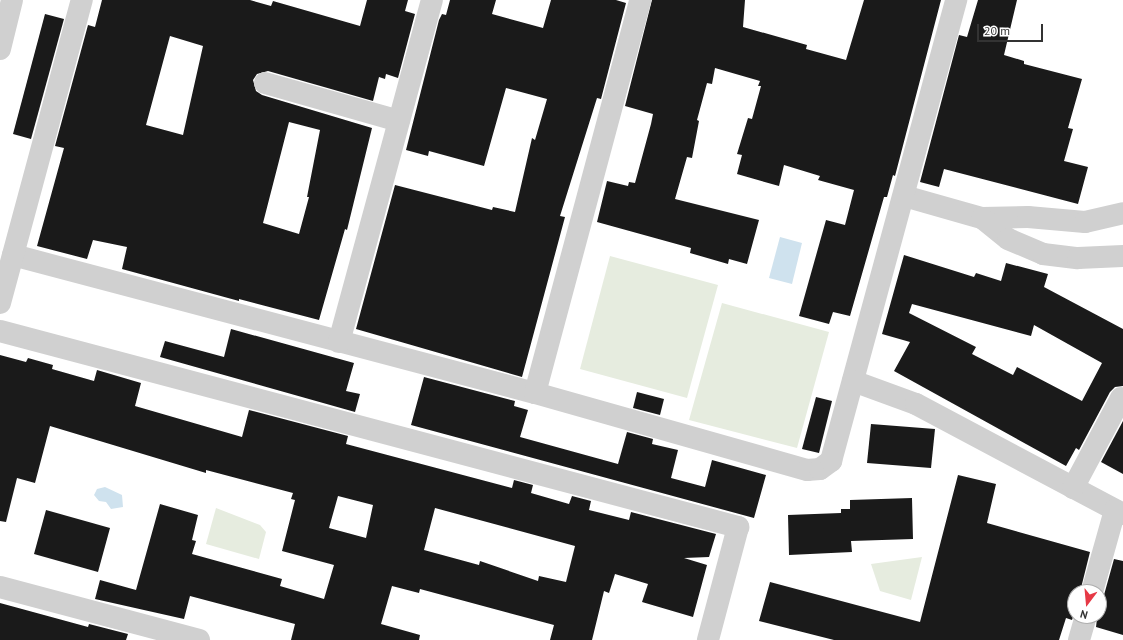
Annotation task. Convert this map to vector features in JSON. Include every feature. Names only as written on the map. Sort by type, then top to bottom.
[{"type":"lane","points":[[0,49],[12,0]]},
{"type":"lane","points":[[0,303],[82,0]]},
{"type":"lane","points":[[339,342],[432,0]]},
{"type":"lane","points":[[535,394],[640,0]]},
{"type":"lane","points":[[13,255],[814,470],[826,466],[831,461],[956,0]]},
{"type":"lane","points":[[265,83],[399,121]]},
{"type":"lane","points":[[904,196],[982,218],[1028,217],[1085,222],[1123,213]]},
{"type":"lane","points":[[982,218],[1008,239],[1043,254],[1078,258],[1123,256]]},
{"type":"lane","points":[[0,331],[738,527],[708,640]]},
{"type":"lane","points":[[853,381],[916,404],[1119,512],[1095,584]]},
{"type":"lane","points":[[1073,488],[1121,398]]},
{"type":"lane","points":[[0,587],[199,640]]},
{"type":"lane","points":[[1079,640],[1084,624]]},
{"type":"shaded area","points":[[610,256],[718,285],[687,398],[580,369]]},
{"type":"shaded area","points":[[722,303],[829,332],[797,448],[689,420]]},
{"type":"shaded area","points":[[216,508],[260,525],[266,532],[259,559],[206,544]]},
{"type":"shaded area","points":[[922,557],[911,600],[880,591],[871,564]]},
{"type":"water","points":[[780,237],[802,243],[792,284],[769,278]]},
{"type":"water","points":[[105,487],[122,495],[123,507],[111,509],[106,502],[99,501],[94,495],[97,489]]},
{"type":"building","points":[[102,0],[250,0],[271,6],[273,1],[360,26],[367,0],[408,0],[405,11],[415,14],[398,78],[386,74],[385,79],[379,77],[373,101],[268,71],[257,74],[253,80],[256,91],[262,95],[372,128],[347,230],[345,229],[319,320],[239,299],[239,301],[122,269],[127,247],[93,240],[87,259],[37,246],[64,148],[55,146],[88,25],[95,27]],"holes":[[[170,36],[203,46],[183,135],[146,125]],[[289,122],[320,130],[307,197],[309,197],[299,234],[263,223]]]},
{"type":"building","points":[[450,0],[496,0],[492,14],[543,28],[551,0],[616,0],[626,3],[601,99],[597,98],[560,216],[565,217],[522,377],[356,329],[395,185],[492,210],[493,207],[515,212],[532,138],[535,140],[547,99],[506,88],[484,166],[429,151],[428,156],[406,150],[439,20],[442,14],[446,15]]},
{"type":"building","points":[[652,0],[745,0],[743,27],[807,45],[806,49],[846,60],[864,0],[941,0],[895,176],[893,175],[887,197],[884,197],[850,316],[833,312],[829,324],[799,316],[826,220],[845,225],[854,190],[818,180],[820,176],[784,165],[779,186],[737,174],[742,155],[737,154],[748,118],[752,119],[761,86],[758,86],[760,81],[715,68],[712,84],[707,83],[697,120],[699,121],[692,158],[687,157],[675,199],[759,220],[747,264],[729,259],[728,264],[690,253],[691,248],[597,222],[607,181],[628,186],[629,182],[635,183],[651,124],[653,114],[625,106]]},
{"type":"building","points":[[978,0],[1017,0],[1004,55],[1024,61],[1024,64],[1082,79],[1068,128],[1073,129],[1064,161],[1088,167],[1078,204],[944,169],[939,187],[920,182],[959,35],[967,37]]},
{"type":"building","points":[[45,14],[64,19],[31,139],[13,134]]},
{"type":"building","points":[[904,255],[974,277],[976,273],[1001,281],[1006,263],[1048,274],[1044,287],[1123,329],[1123,386],[1115,387],[1110,392],[1079,450],[1076,448],[1066,466],[894,371],[910,342],[882,334]],"holes":[[[912,304],[1031,336],[1034,325],[1102,363],[1082,401],[1017,367],[1013,375],[972,354],[976,347],[909,313]]]},
{"type":"building","points":[[231,329],[354,363],[346,391],[360,394],[355,412],[160,357],[165,341],[224,357]]},
{"type":"building","points":[[0,355],[26,362],[28,358],[53,365],[52,369],[94,381],[97,370],[141,383],[135,406],[242,437],[249,410],[348,436],[346,444],[512,488],[514,480],[533,485],[531,493],[569,504],[572,496],[591,501],[589,510],[629,520],[631,512],[716,534],[709,557],[684,558],[707,565],[693,617],[642,602],[648,584],[615,574],[609,593],[604,591],[592,640],[550,640],[554,625],[420,589],[419,593],[392,586],[381,624],[420,635],[419,640],[291,640],[295,624],[190,596],[184,619],[95,599],[100,580],[136,590],[160,504],[198,515],[192,540],[196,541],[192,554],[282,579],[280,586],[324,599],[334,565],[282,551],[295,500],[291,499],[293,493],[206,470],[206,473],[50,426],[35,483],[17,478],[6,522],[0,521]],"holes":[[[338,496],[373,505],[366,538],[329,528]],[[435,508],[575,546],[566,582],[539,576],[538,581],[480,561],[479,565],[424,550]]]},
{"type":"building","points":[[424,377],[515,401],[514,406],[528,410],[520,437],[618,464],[627,432],[653,439],[652,444],[678,450],[671,478],[705,487],[712,460],[766,475],[754,518],[411,425]]},
{"type":"building","points":[[637,392],[664,399],[660,415],[633,408]]},
{"type":"building","points":[[816,397],[832,401],[819,453],[802,449]]},
{"type":"building","points":[[1123,421],[1123,474],[1101,462]]},
{"type":"building","points":[[871,424],[935,429],[931,468],[867,463]]},
{"type":"building","points":[[958,475],[996,484],[987,523],[1090,552],[1082,584],[1067,584],[1067,618],[1059,640],[834,640],[759,621],[770,582],[920,622]]},
{"type":"building","points":[[912,498],[913,539],[851,541],[852,552],[789,555],[788,515],[841,513],[841,509],[850,509],[850,500]]},
{"type":"building","points":[[46,510],[110,528],[98,572],[34,554]]},
{"type":"building","points":[[1114,559],[1123,561],[1123,635],[1096,627],[1096,624],[1107,624],[1107,584]]},
{"type":"building","points":[[0,603],[88,627],[89,624],[128,634],[126,640],[0,640]]}]
